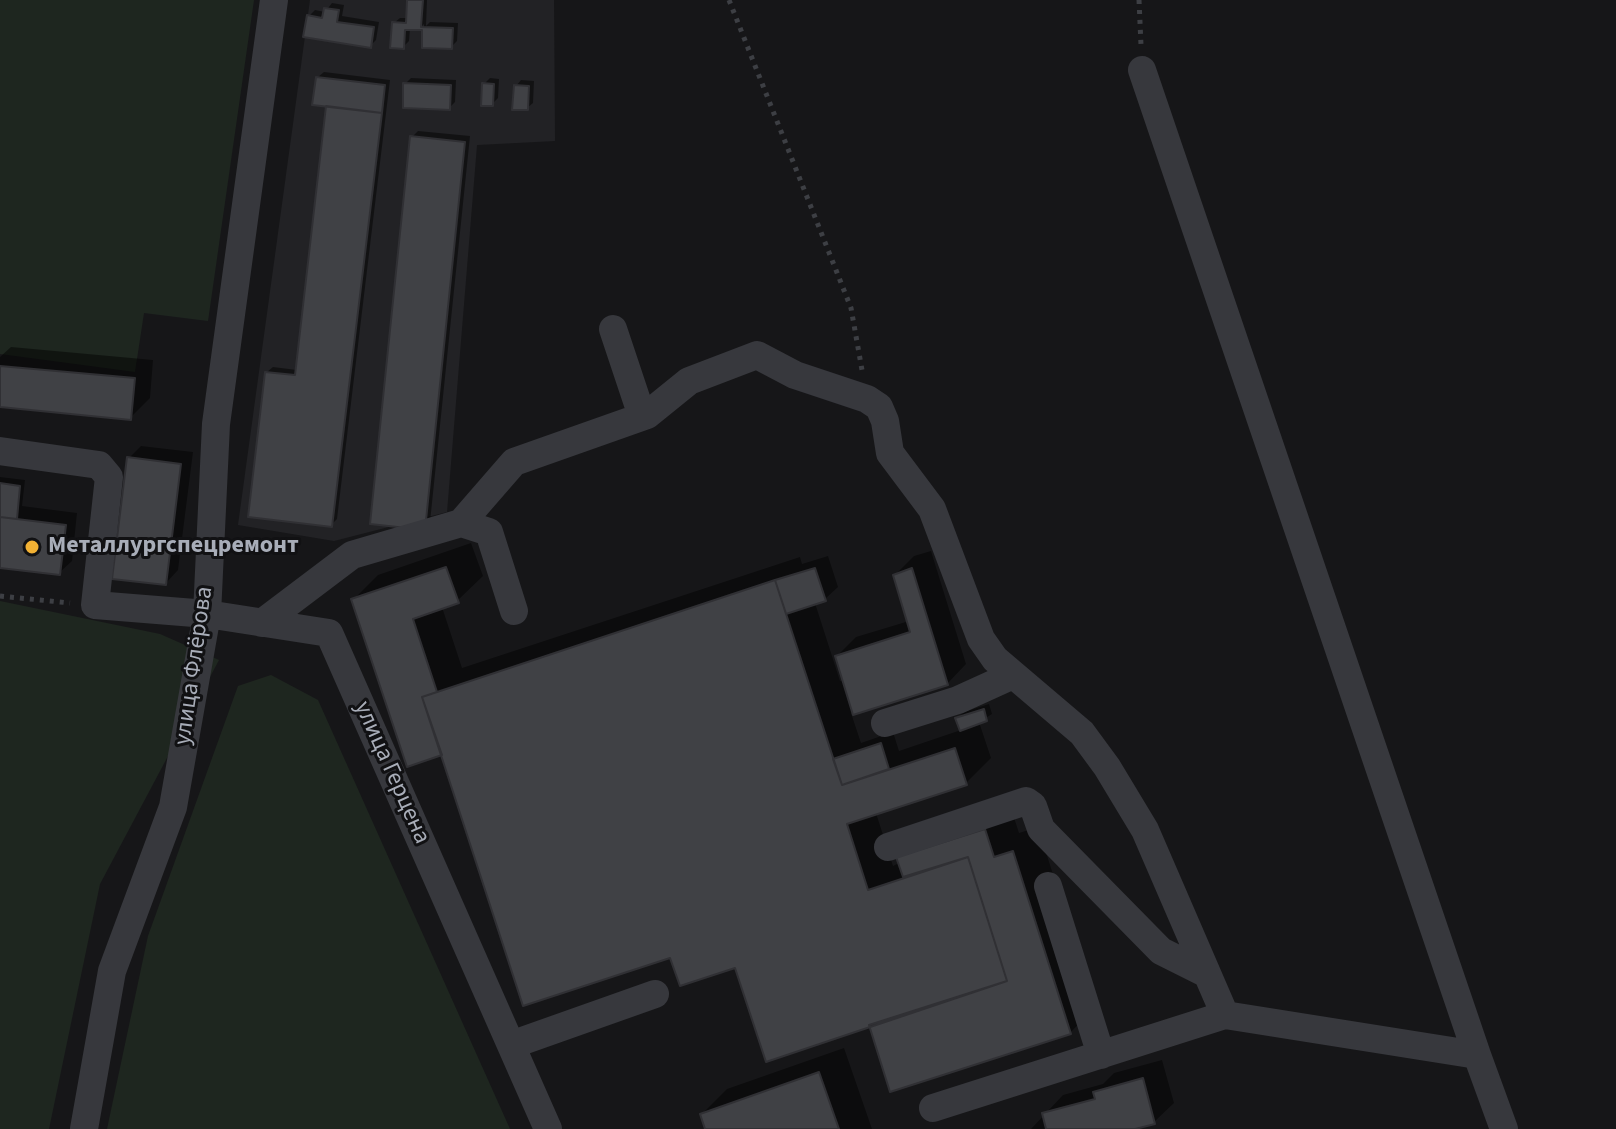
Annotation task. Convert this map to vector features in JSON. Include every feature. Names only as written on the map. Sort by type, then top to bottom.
[{"type":"street","name":"улица Флёрова","points":[[84,1129],[112,971],[173,807],[207,614],[216,424],[274,0]]},
{"type":"street","points":[[1142,70],[1504,1129]]},
{"type":"street","points":[[613,329],[642,416]]},
{"type":"street","points":[[262,623],[352,555],[461,523],[514,462],[642,416],[689,381],[757,355],[795,375],[867,399],[879,407],[885,421],[890,453],[932,509],[981,639],[995,659],[1082,733],[1107,767],[1145,830],[1225,1015]]},
{"type":"street","points":[[0,451],[99,465],[109,477],[95,605]]},
{"type":"street","points":[[461,523],[489,532],[514,611]]},
{"type":"street","name":"улица Герцена","points":[[95,605],[207,614],[329,633],[548,1129]]},
{"type":"street","points":[[885,723],[958,700],[1013,675]]},
{"type":"street","points":[[888,847],[1026,801],[1033,806],[1041,829],[1161,951],[1207,974]]},
{"type":"street","points":[[1048,886],[1101,1055]]},
{"type":"street","points":[[511,1045],[655,994]]},
{"type":"street","points":[[933,1108],[1225,1015],[1477,1055]]},
{"type":"path","points":[[729,0],[851,308],[867,399]]},
{"type":"path","points":[[1139,0],[1142,70]]},
{"type":"path","points":[[0,596],[95,605]]},
{"type":"shaded area","points":[[0,0],[254,0],[208,321],[144,313],[135,372],[0,354]]},
{"type":"shaded area","points":[[310,0],[554,0],[555,141],[477,145],[447,512],[334,541],[238,525]]},
{"type":"shaded area","points":[[0,601],[160,634],[219,660],[100,884],[49,1129],[0,1129]]},
{"type":"shaded area","points":[[271,675],[318,700],[510,1129],[107,1129],[148,936],[238,686]]},
{"type":"building","points":[[407,0],[423,0],[421,27],[453,28],[452,49],[422,48],[422,30],[405,30],[404,49],[390,48],[392,22],[406,23]]},
{"type":"building","points":[[324,8],[339,10],[337,22],[374,27],[371,48],[303,37],[307,15],[322,18]]},
{"type":"building","points":[[316,77],[385,85],[382,113],[312,105]]},
{"type":"building","points":[[403,83],[451,85],[450,110],[403,108]]},
{"type":"building","points":[[482,83],[494,84],[493,106],[481,106]]},
{"type":"building","points":[[514,85],[529,86],[528,110],[512,110]]},
{"type":"building","points":[[326,106],[382,113],[332,527],[248,517],[265,372],[295,375]]},
{"type":"building","points":[[410,136],[465,142],[425,530],[370,524]]},
{"type":"building","points":[[0,366],[135,378],[131,420],[0,407]]},
{"type":"building","points":[[127,457],[181,464],[166,585],[112,579]]},
{"type":"building","points":[[0,483],[20,486],[17,519],[0,517]]},
{"type":"building","name":"Металлургспецремонт","points":[[0,517],[66,525],[60,575],[0,568]]},
{"type":"building","points":[[446,567],[459,603],[413,619],[437,692],[422,697],[442,755],[407,767],[351,599]]},
{"type":"building","points":[[815,568],[826,601],[786,614],[775,580]]},
{"type":"building","points":[[912,568],[948,685],[853,715],[835,656],[910,632],[893,575]]},
{"type":"building","points":[[775,580],[842,785],[955,748],[967,785],[847,824],[868,890],[968,857],[1007,981],[766,1062],[735,968],[680,986],[670,958],[523,1006],[422,697]]},
{"type":"building","points":[[984,709],[987,721],[960,731],[955,718]]},
{"type":"building","points":[[881,743],[889,769],[842,785],[833,759]]},
{"type":"building","points":[[985,829],[994,857],[1013,851],[1071,1034],[890,1092],[869,1025],[1007,981],[968,857],[903,877],[896,857]]},
{"type":"building","points":[[819,1072],[839,1129],[705,1129],[700,1114]]},
{"type":"building","points":[[1143,1078],[1155,1124],[1135,1129],[1046,1129],[1042,1113],[1095,1099],[1093,1092]]},
{"type":"place","name":"Металлургспецремонт","points":[[32,547]]}]
